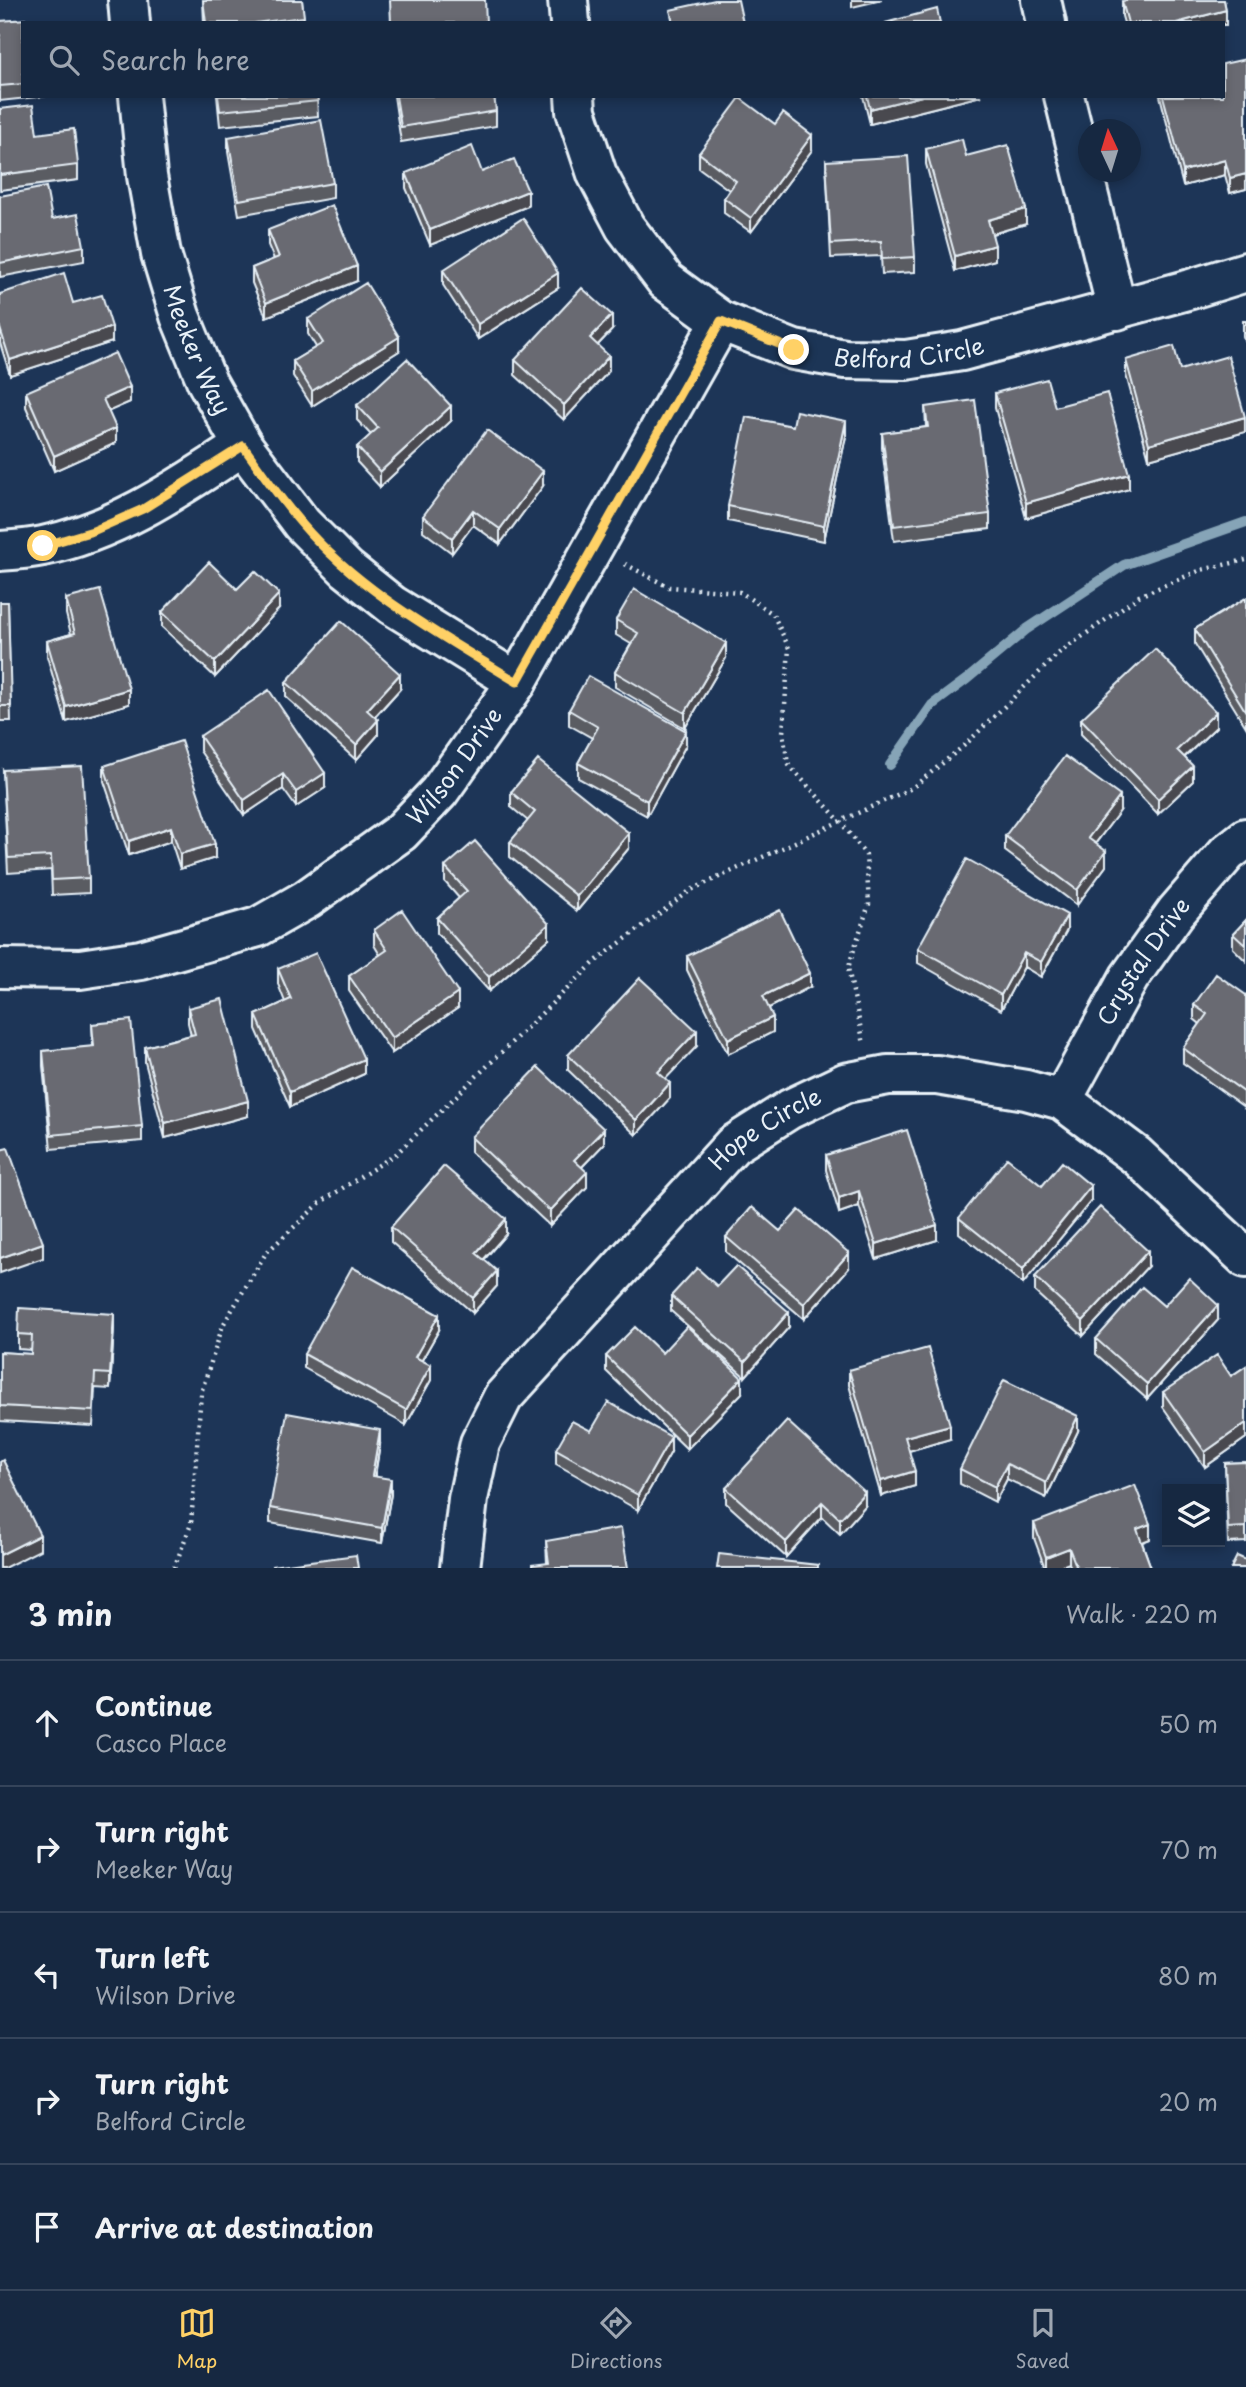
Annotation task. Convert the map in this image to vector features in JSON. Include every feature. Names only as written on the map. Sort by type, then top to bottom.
[{"type":"street","points":[[128,0],[130,21]]},
{"type":"street","points":[[568,0],[570,21]]},
{"type":"street","points":[[1041,0],[1046,21]]},
{"type":"street","name":"Meeker Way","points":[[139,98],[147,176],[161,254],[180,316],[206,382],[243,446],[302,524],[347,569],[392,605],[517,682]]},
{"type":"street","name":"Belford Circle","points":[[575,98],[576,111],[597,174],[625,227],[666,281],[721,321],[794,350],[845,359],[906,360],[962,351],[1246,272]]},
{"type":"street","points":[[1064,98],[1117,310]]},
{"type":"street","name":"Wilson Drive","points":[[0,968],[80,969],[141,960],[258,926],[307,899],[401,832],[439,792],[517,682],[721,321]]},
{"type":"street","points":[[0,551],[43,546],[93,531],[143,509],[243,446]]},
{"type":"street","name":"Crystal Drive","points":[[1062,1100],[1129,978],[1176,912],[1227,853],[1246,838]]},
{"type":"street","name":"Hope Circle","points":[[460,1568],[468,1499],[480,1443],[503,1397],[733,1145],[790,1109],[845,1083],[888,1075],[937,1075],[1026,1090],[1062,1100],[1137,1156],[1246,1258]]},
{"type":"path","points":[[593,547],[669,587],[740,592],[772,614],[789,648],[783,733],[788,764],[840,821],[866,855],[869,904],[848,968],[871,1078]]},
{"type":"path","points":[[174,1568],[191,1524],[201,1393],[223,1325],[266,1253],[321,1202],[397,1154],[596,961],[691,890],[912,788],[966,744],[1059,653],[1139,596],[1201,570],[1246,560]]},
{"type":"building","points":[[203,0],[302,0],[304,17],[271,21],[206,21]]},
{"type":"building","points":[[390,0],[485,0],[486,21],[391,21]]},
{"type":"building","points":[[715,0],[738,0],[743,21],[673,21],[670,10]]},
{"type":"building","points":[[1224,0],[1226,10],[1184,21],[1127,21],[1122,1]]},
{"type":"building","points":[[937,9],[940,21],[892,21]]},
{"type":"building","points":[[27,19],[21,21],[21,84],[0,86],[0,21]]},
{"type":"building","points":[[1246,59],[1246,174],[1230,178],[1225,160],[1183,171],[1164,98],[1225,98],[1225,64]]},
{"type":"building","points":[[218,98],[317,98],[318,101],[220,111]]},
{"type":"building","points":[[396,98],[494,98],[496,111],[401,127]]},
{"type":"building","points":[[740,98],[775,124],[783,113],[812,135],[751,218],[724,198],[736,181],[699,153]]},
{"type":"building","points":[[867,98],[914,98],[870,109]]},
{"type":"building","points":[[33,105],[37,134],[74,129],[78,165],[0,175],[0,109]]},
{"type":"building","points":[[321,120],[333,183],[239,200],[228,137]]},
{"type":"building","points":[[962,139],[966,156],[1008,145],[1026,209],[988,220],[995,245],[955,256],[926,149]]},
{"type":"building","points":[[472,146],[482,172],[514,159],[528,191],[430,230],[406,173]]},
{"type":"building","points":[[908,156],[915,257],[882,259],[881,241],[831,244],[826,161]]},
{"type":"building","points":[[46,187],[52,219],[78,214],[84,246],[0,263],[0,196]]},
{"type":"building","points":[[332,205],[357,266],[266,303],[252,268],[279,257],[268,230]]},
{"type":"building","points":[[523,218],[558,273],[478,324],[443,270]]},
{"type":"building","points":[[64,273],[73,303],[102,295],[112,327],[10,360],[0,328],[0,294]]},
{"type":"building","points":[[366,283],[399,337],[312,391],[293,361],[323,343],[308,319]]},
{"type":"building","points":[[582,288],[612,315],[590,338],[609,356],[564,405],[515,360]]},
{"type":"building","points":[[1174,346],[1180,370],[1228,356],[1245,417],[1149,444],[1126,360]]},
{"type":"building","points":[[115,353],[130,387],[103,399],[116,428],[54,456],[26,392]]},
{"type":"building","points":[[407,359],[451,406],[380,472],[357,447],[378,428],[357,405]]},
{"type":"building","points":[[1047,379],[1055,407],[1107,393],[1129,474],[1026,503],[995,393]]},
{"type":"building","points":[[975,400],[990,514],[894,526],[882,433],[928,427],[925,407]]},
{"type":"building","points":[[796,411],[846,421],[824,526],[728,506],[746,417],[793,426]]},
{"type":"building","points":[[487,430],[543,471],[500,529],[473,510],[452,538],[423,516]]},
{"type":"building","points":[[209,562],[237,589],[255,571],[279,594],[215,662],[162,612]]},
{"type":"building","points":[[634,589],[726,643],[685,713],[615,672],[638,633],[616,620]]},
{"type":"building","points":[[100,590],[129,689],[66,707],[47,641],[75,633],[66,599]]},
{"type":"building","points":[[1246,598],[1246,712],[1195,629]]},
{"type":"building","points":[[0,602],[8,602],[11,706],[0,706]]},
{"type":"building","points":[[341,621],[400,674],[367,710],[378,720],[356,745],[286,682]]},
{"type":"building","points":[[1155,649],[1216,712],[1177,750],[1193,766],[1158,799],[1081,719]]},
{"type":"building","points":[[588,676],[686,731],[647,801],[578,763],[598,727],[569,710]]},
{"type":"building","points":[[269,690],[325,773],[296,792],[283,774],[244,800],[200,736]]},
{"type":"building","points":[[181,741],[215,844],[180,854],[171,827],[129,841],[104,766]]},
{"type":"building","points":[[1065,756],[1120,796],[1088,838],[1106,851],[1077,890],[1005,836]]},
{"type":"building","points":[[538,760],[629,833],[577,896],[510,842],[535,812],[511,792]]},
{"type":"building","points":[[82,766],[89,878],[52,880],[51,856],[8,858],[3,770]]},
{"type":"building","points":[[475,841],[549,924],[489,977],[437,918],[467,891],[445,867]]},
{"type":"building","points":[[967,859],[1067,915],[1041,962],[1024,953],[1001,995],[918,948]]},
{"type":"building","points":[[402,910],[458,993],[392,1038],[349,976],[387,950],[374,930]]},
{"type":"building","points":[[780,910],[810,973],[763,996],[773,1017],[728,1039],[687,956]]},
{"type":"building","points":[[1246,920],[1246,946],[1233,934]]},
{"type":"building","points":[[316,953],[364,1059],[290,1092],[256,1015],[291,999],[278,969]]},
{"type":"building","points":[[1216,974],[1246,995],[1244,1092],[1183,1048],[1207,1014],[1194,1005]]},
{"type":"building","points":[[640,978],[697,1031],[658,1072],[670,1083],[636,1120],[568,1055]]},
{"type":"building","points":[[222,999],[248,1101],[165,1123],[145,1047],[195,1034],[188,1008]]},
{"type":"building","points":[[131,1020],[142,1126],[51,1135],[43,1051],[94,1046],[92,1024]]},
{"type":"building","points":[[538,1067],[604,1129],[574,1160],[587,1172],[550,1211],[471,1137]]},
{"type":"building","points":[[907,1130],[937,1225],[876,1244],[859,1191],[839,1198],[826,1155]]},
{"type":"building","points":[[8,1148],[43,1243],[0,1258],[0,1150]]},
{"type":"building","points":[[1007,1158],[1042,1186],[1062,1162],[1091,1186],[1023,1269],[959,1218]]},
{"type":"building","points":[[444,1166],[506,1219],[476,1253],[497,1271],[473,1298],[391,1227]]},
{"type":"building","points":[[752,1207],[780,1231],[799,1210],[849,1253],[804,1304],[726,1237]]},
{"type":"building","points":[[1100,1207],[1148,1251],[1083,1321],[1035,1277]]},
{"type":"building","points":[[736,1266],[789,1312],[745,1362],[671,1296],[697,1268],[717,1286]]},
{"type":"building","points":[[352,1267],[439,1315],[415,1357],[431,1365],[406,1410],[304,1354]]},
{"type":"building","points":[[1189,1278],[1218,1305],[1147,1384],[1096,1339],[1142,1287],[1164,1306]]},
{"type":"building","points":[[19,1308],[114,1314],[110,1374],[95,1373],[93,1411],[0,1406],[0,1352],[31,1354],[32,1335],[18,1334]]},
{"type":"building","points":[[687,1326],[742,1378],[687,1435],[606,1356],[635,1327],[662,1353]]},
{"type":"building","points":[[928,1348],[950,1425],[905,1437],[915,1471],[881,1481],[849,1370]]},
{"type":"building","points":[[1217,1355],[1231,1376],[1246,1366],[1246,1423],[1205,1452],[1163,1392]]},
{"type":"building","points":[[1004,1380],[1078,1416],[1046,1483],[1007,1464],[995,1487],[960,1469]]},
{"type":"building","points":[[608,1402],[671,1437],[638,1495],[556,1449],[572,1421],[591,1431]]},
{"type":"building","points":[[287,1413],[380,1430],[372,1476],[391,1479],[382,1528],[270,1508]]},
{"type":"building","points":[[787,1421],[865,1492],[840,1519],[822,1502],[786,1542],[726,1488]]},
{"type":"building","points":[[3,1460],[40,1535],[0,1555],[0,1462]]},
{"type":"building","points":[[1246,1462],[1246,1527],[1228,1528],[1225,1463]]},
{"type":"building","points":[[1135,1485],[1150,1524],[1137,1529],[1151,1568],[1077,1568],[1069,1548],[1046,1557],[1034,1523]]},
{"type":"building","points":[[621,1528],[628,1568],[532,1568],[532,1565],[549,1563],[546,1541]]},
{"type":"building","points":[[719,1554],[818,1565],[818,1568],[717,1568]]},
{"type":"building","points":[[356,1555],[358,1568],[272,1568],[272,1566]]},
{"type":"building","points":[[1237,1556],[1246,1560],[1246,1568],[1231,1568]]},
{"type":"waterway","points":[[890,765],[932,705],[1027,629],[1124,565],[1246,522]]},
{"type":"route","points":[[43,546],[93,531],[143,509],[243,446],[302,524],[347,569],[392,605],[517,682],[721,321],[794,350]]}]
